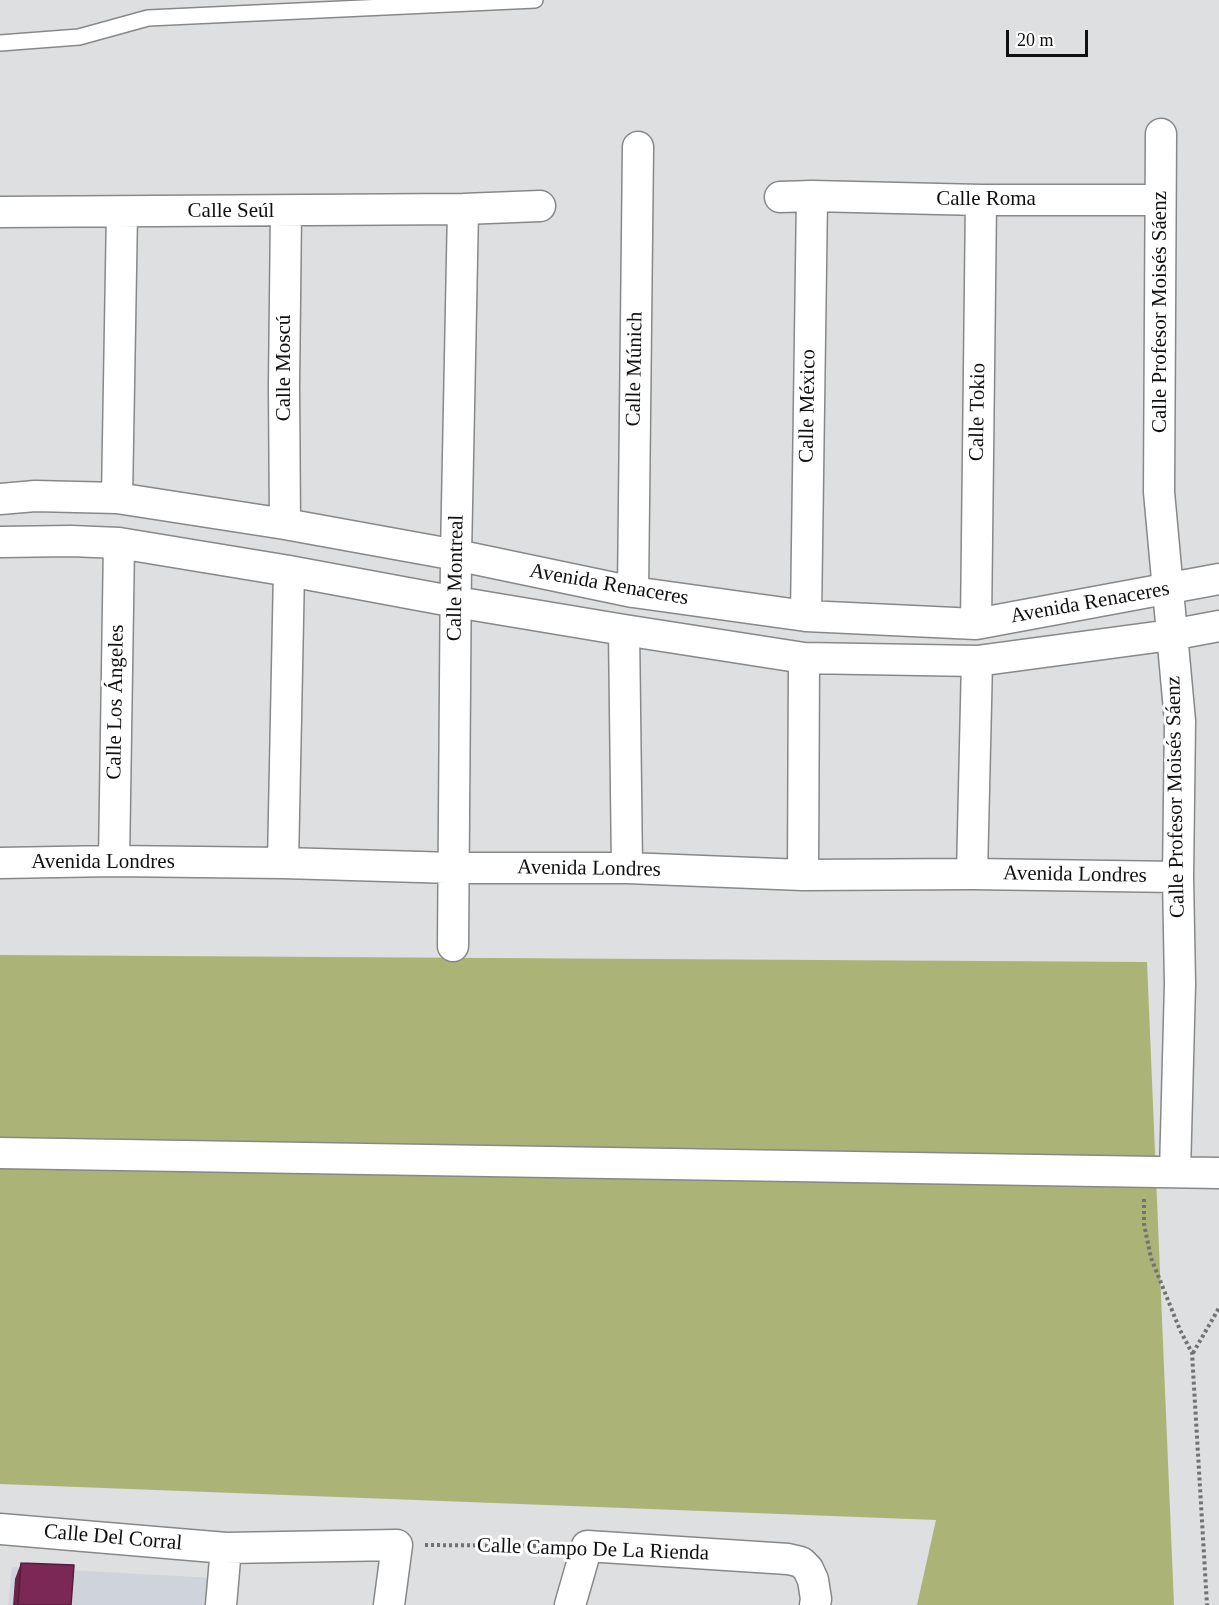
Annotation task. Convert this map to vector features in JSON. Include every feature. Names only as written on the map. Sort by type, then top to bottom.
[{"type":"street","name":"Calle Profesor Moisés Sáenz","points":[[1161,134],[1159,492],[1180,721],[1178,877],[1180,984],[1175,1172]]},
{"type":"street","name":"Calle Múnich","points":[[633,592],[638,147]]},
{"type":"street","name":"Calle México","points":[[806,616],[812,196]]},
{"type":"street","name":"Calle Roma","points":[[780,197],[1160,200]]},
{"type":"street","name":"Calle Tokio","points":[[976,624],[981,200]]},
{"type":"street","name":"Calle Seúl","points":[[0,212],[463,210],[540,206]]},
{"type":"street","name":"Calle Montreal","points":[[453,946],[456,555],[463,210]]},
{"type":"street","name":"Calle Moscú","points":[[285,525],[286,211]]},
{"type":"street","points":[[117,498],[122,212]]},
{"type":"street","name":"Avenida Renaceres","points":[[0,499],[35,496],[117,498],[456,555],[633,592],[806,616],[976,624],[1219,579]]},
{"type":"street","name":"Avenida Renaceres","points":[[0,542],[50,540],[119,543],[456,602],[804,658],[977,661],[1171,635],[1219,626]]},
{"type":"street","name":"Calle Los Ángeles","points":[[114,861],[119,543]]},
{"type":"street","points":[[284,863],[289,571]]},
{"type":"street","points":[[624,630],[627,868]]},
{"type":"street","points":[[803,875],[804,658]]},
{"type":"street","points":[[972,874],[977,661]]},
{"type":"street","name":"Avenida Londres","points":[[0,863],[114,861],[284,863],[454,868],[627,868],[803,875],[972,874],[1178,877]]},
{"type":"street","points":[[0,1153],[1219,1173]]},
{"type":"street","name":"Calle Del Corral","points":[[0,1529],[226,1548],[398,1545]]},
{"type":"street","points":[[390,1605],[398,1545]]},
{"type":"street","points":[[570,1605],[587,1546]]},
{"type":"street","name":"Calle Campo De La Rienda","points":[[587,1546],[788,1559],[801,1562],[808,1569],[813,1580],[815,1605]]},
{"type":"street","points":[[221,1605],[226,1548]]},
{"type":"lane","points":[[0,43],[80,37],[148,18],[535,0]]},
{"type":"path","points":[[1143,1172],[1144,1224],[1151,1258],[1180,1330],[1192,1353],[1207,1605]]},
{"type":"path","points":[[1192,1353],[1219,1308]]},
{"type":"path","name":"Calle Campo De La Rienda","points":[[398,1545],[587,1546]]},
{"type":"shaded area","points":[[12,1567],[214,1578],[213,1605],[8,1605]]},
{"type":"green space","points":[[0,955],[1147,962],[1174,1605],[917,1605],[936,1520],[0,1484]]},
{"type":"building","points":[[21,1563],[74,1565],[71,1605],[18,1605]]}]
